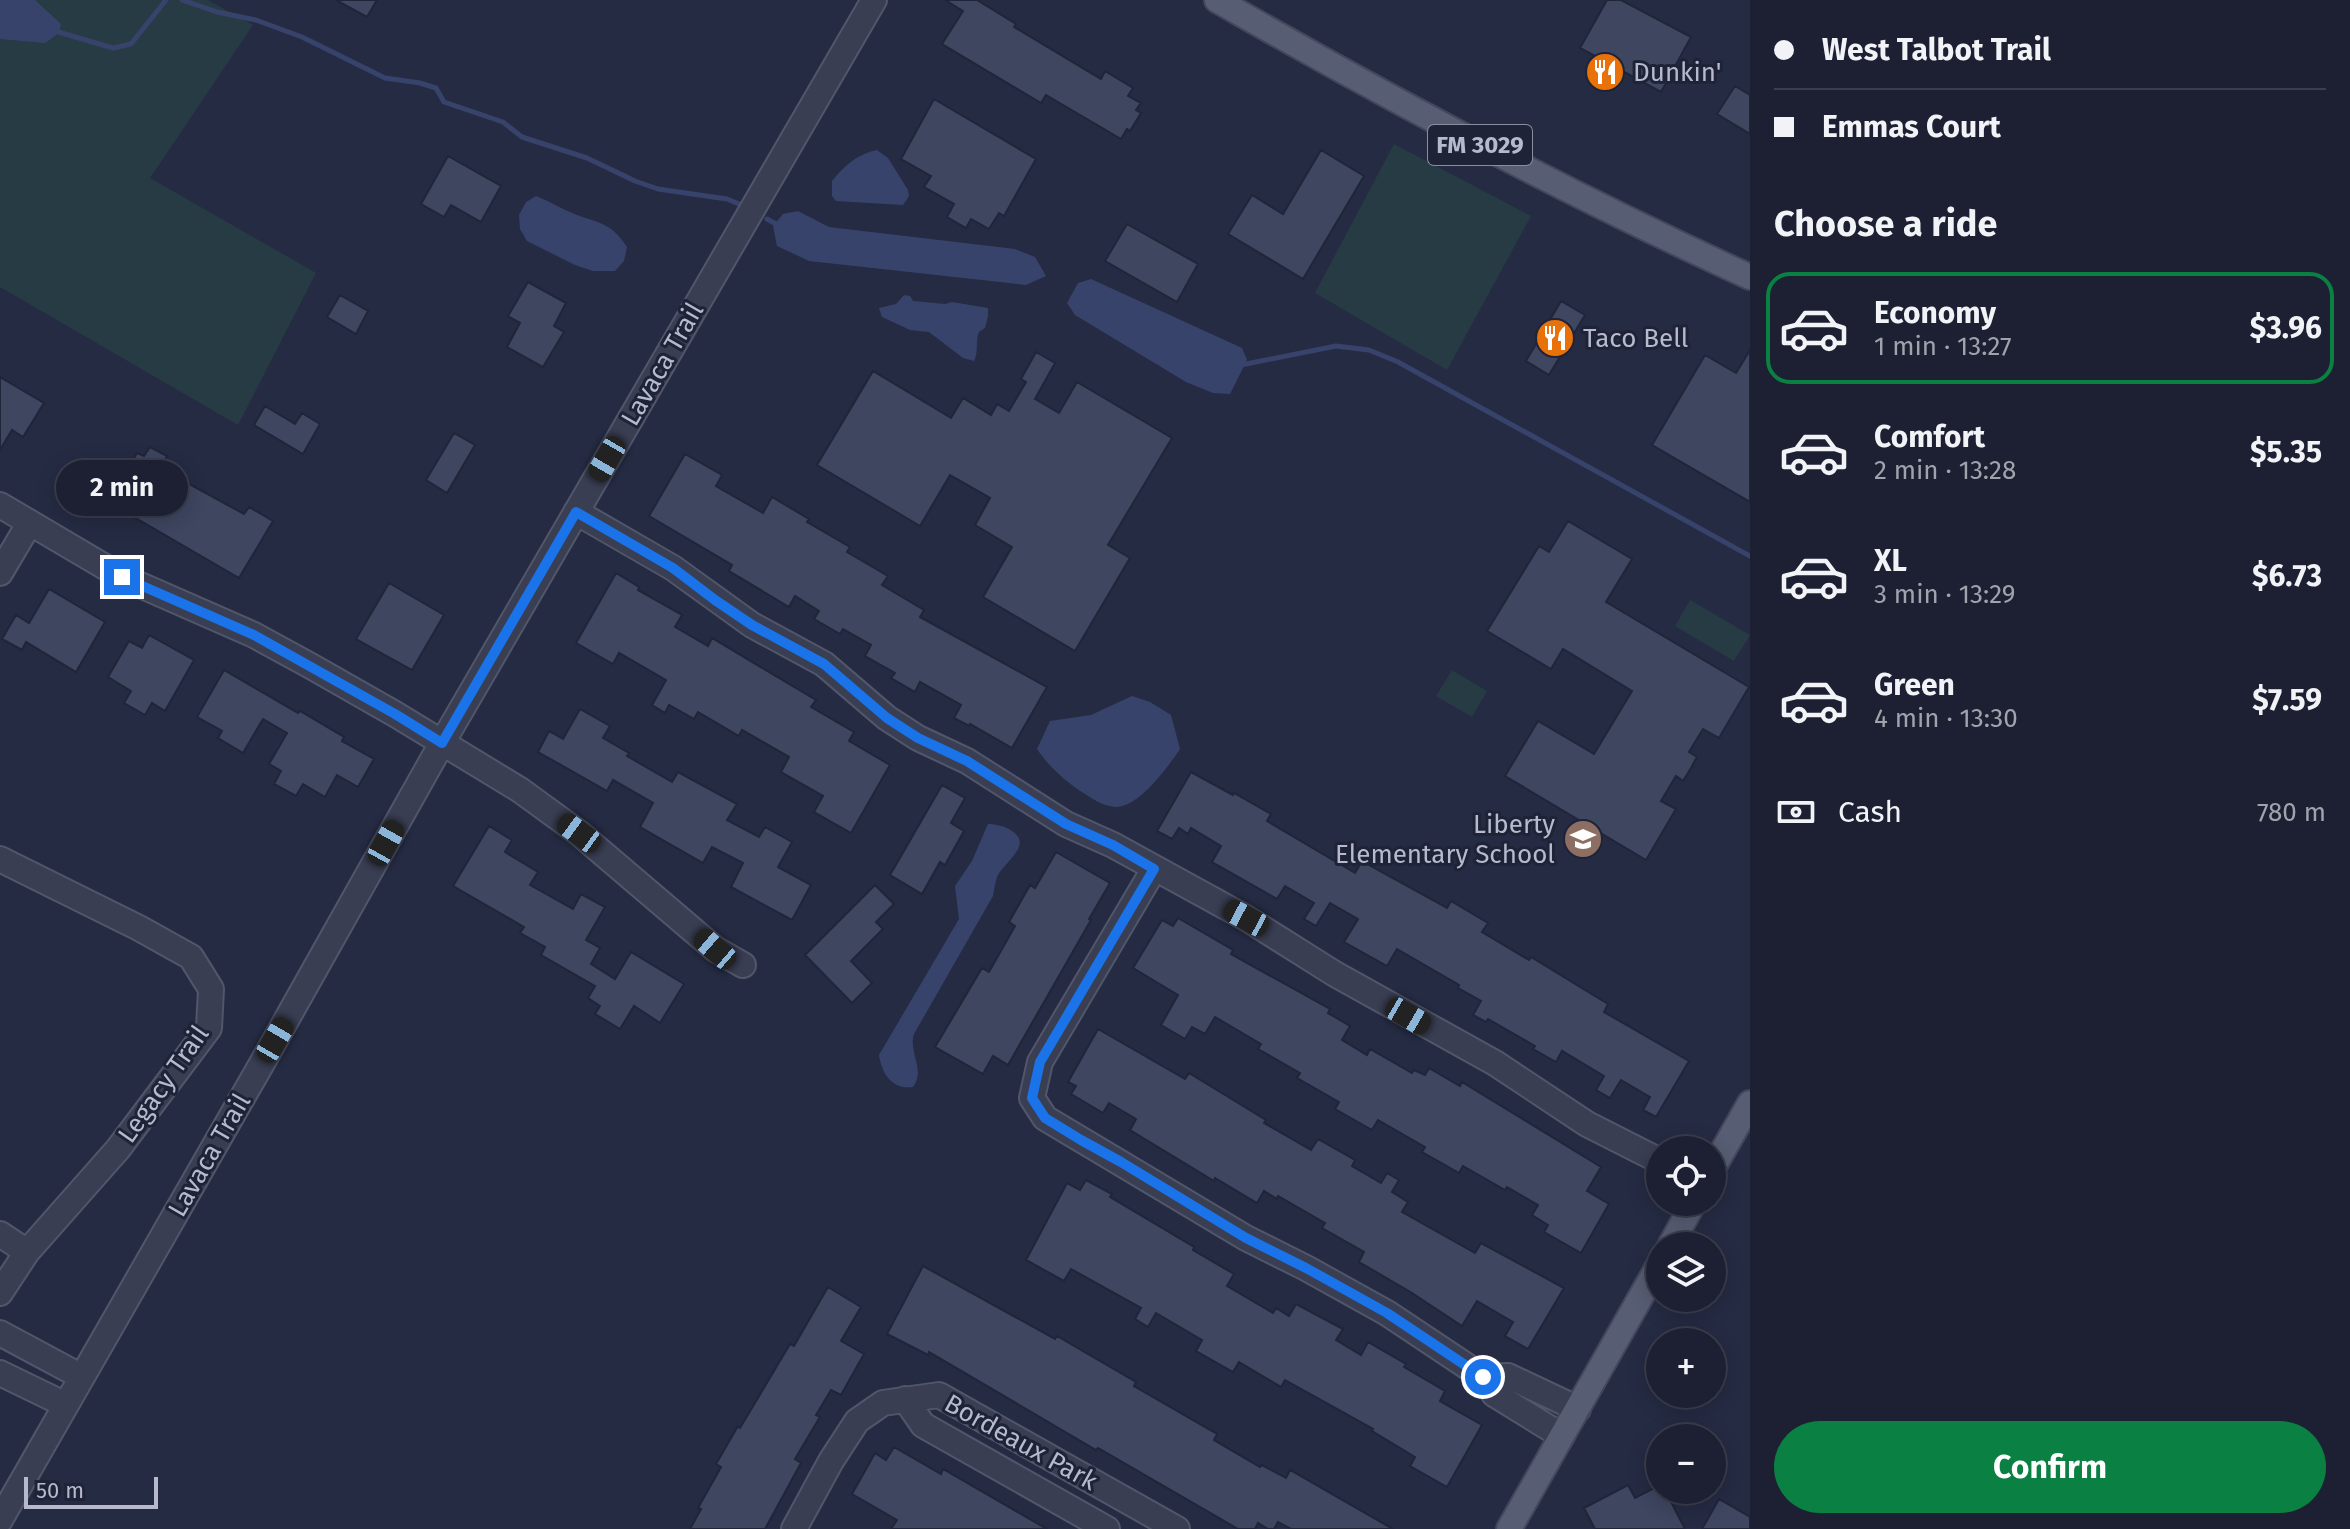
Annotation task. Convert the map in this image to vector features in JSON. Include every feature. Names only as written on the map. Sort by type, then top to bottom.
[{"type":"main road","name":"FM 3029","points":[[1217,0],[1437,123],[1599,207],[1750,277]]},
{"type":"main road","points":[[1726,1145],[1750,1103]]},
{"type":"main road","points":[[1517,1526],[1562,1436],[1646,1288]]},
{"type":"street","name":"Lavaca Trail","points":[[0,1520],[442,743],[874,0]]},
{"type":"street","points":[[0,505],[122,577],[254,635],[395,714],[520,790],[579,833],[715,949],[743,965]]},
{"type":"street","points":[[576,512],[673,568],[752,625],[824,664],[887,718],[918,738],[967,761],[1066,824],[1113,845],[1246,918],[1335,974],[1495,1063],[1587,1124],[1646,1154]]},
{"type":"street","points":[[0,573],[29,524]]},
{"type":"street","name":"Legacy Trail","points":[[0,859],[191,957],[211,989],[209,1028],[118,1149],[27,1252],[0,1293]]},
{"type":"street","points":[[1154,869],[1040,1062],[1032,1098],[1045,1118],[1246,1238],[1387,1313],[1483,1377],[1494,1394],[1562,1436]]},
{"type":"street","points":[[0,1234],[27,1252]]},
{"type":"street","points":[[0,1333],[82,1377]]},
{"type":"street","points":[[0,1373],[66,1405]]},
{"type":"street","points":[[1483,1377],[1508,1376],[1578,1409]]},
{"type":"street","name":"Bordeaux Park","points":[[1107,1529],[923,1425],[905,1399],[939,1395],[1177,1529]]},
{"type":"street","points":[[794,1529],[857,1421],[883,1403],[905,1399]]},
{"type":"shaded area","points":[[0,0],[208,0],[253,25],[150,178],[316,273],[238,425],[0,287]]},
{"type":"shaded area","points":[[1394,144],[1531,216],[1447,370],[1315,293]]},
{"type":"shaded area","points":[[1690,600],[1750,635],[1734,661],[1675,626]]},
{"type":"shaded area","points":[[1452,670],[1487,691],[1472,717],[1436,696]]},
{"type":"water","points":[[0,0],[35,0],[61,24],[59,33],[45,43],[0,39]]},
{"type":"water","points":[[877,150],[888,158],[908,190],[909,196],[903,205],[836,201],[832,196],[832,181],[852,161]]},
{"type":"water","points":[[536,196],[615,232],[627,247],[624,261],[615,271],[593,271],[527,241],[520,229],[519,215],[526,202]]},
{"type":"water","points":[[798,211],[829,227],[1015,249],[1035,257],[1046,276],[1026,285],[809,261],[777,246],[773,226],[783,214]]},
{"type":"water","points":[[1091,279],[1242,348],[1247,360],[1230,394],[1213,393],[1186,382],[1075,315],[1067,303],[1078,283]]},
{"type":"water","points":[[904,295],[910,296],[913,301],[952,302],[988,308],[985,328],[979,332],[974,361],[963,358],[929,332],[910,330],[882,317],[879,308],[896,304]]},
{"type":"water","points":[[1132,696],[1150,702],[1171,715],[1180,749],[1143,793],[1116,807],[1094,800],[1069,783],[1037,749],[1050,721],[1091,715]]},
{"type":"water","points":[[988,824],[1012,831],[1018,836],[1019,848],[997,877],[993,896],[914,1034],[917,1081],[913,1087],[899,1086],[889,1079],[879,1055],[959,919],[955,886],[972,861]]},
{"type":"building","points":[[336,0],[377,0],[367,17]]},
{"type":"building","points":[[945,0],[977,0],[1016,24],[1014,27],[1101,79],[1105,71],[1133,88],[1128,96],[1141,103],[1136,110],[1141,113],[1130,131],[1127,129],[1121,139],[1046,95],[1041,103],[942,44],[963,11]]},
{"type":"building","points":[[1607,0],[1621,0],[1691,37],[1661,92],[1580,48]]},
{"type":"building","points":[[1735,86],[1750,95],[1750,134],[1717,114]]},
{"type":"building","points":[[934,99],[1036,159],[1004,216],[999,213],[989,229],[971,219],[966,228],[947,217],[954,204],[924,187],[931,176],[901,159]]},
{"type":"building","points":[[1321,150],[1364,176],[1303,279],[1228,234],[1252,195],[1283,214]]},
{"type":"building","points":[[448,156],[501,186],[481,222],[451,205],[444,217],[421,204]]},
{"type":"building","points":[[1127,224],[1198,264],[1177,302],[1105,261]]},
{"type":"building","points":[[528,282],[566,303],[554,326],[564,332],[543,367],[507,347],[520,323],[508,316]]},
{"type":"building","points":[[340,295],[368,311],[356,334],[327,317]]},
{"type":"building","name":"Taco Bell","points":[[1561,301],[1585,315],[1549,375],[1526,361]]},
{"type":"building","points":[[1750,350],[1750,502],[1652,445],[1705,355],[1736,373]]},
{"type":"building","points":[[1036,352],[1055,363],[1035,399],[1059,413],[1077,382],[1172,438],[1108,545],[1130,558],[1075,651],[983,597],[1012,547],[975,525],[990,498],[950,475],[920,526],[817,465],[873,371],[951,418],[963,398],[991,415],[997,404],[1009,411],[1026,382],[1021,379]]},
{"type":"building","points":[[0,377],[44,403],[23,437],[12,430],[0,450]]},
{"type":"building","points":[[265,406],[295,424],[302,413],[320,424],[303,454],[254,425]]},
{"type":"building","points":[[454,433],[475,445],[447,493],[426,480]]},
{"type":"building","points":[[150,447],[167,456],[160,468],[244,514],[249,507],[273,521],[239,578],[108,502],[137,453],[144,456]]},
{"type":"building","points":[[685,454],[722,475],[716,486],[763,513],[772,497],[809,519],[807,522],[850,547],[847,552],[888,576],[882,585],[924,610],[920,617],[1047,687],[1012,748],[954,718],[961,705],[920,682],[915,692],[891,678],[895,673],[865,656],[871,645],[843,629],[840,634],[814,619],[819,611],[795,596],[789,607],[729,571],[732,565],[649,516]]},
{"type":"building","points":[[1568,521],[1632,559],[1606,602],[1749,687],[1719,738],[1703,729],[1689,752],[1697,757],[1683,781],[1676,776],[1661,801],[1676,809],[1646,860],[1505,776],[1538,721],[1594,754],[1632,691],[1563,649],[1551,669],[1487,631],[1539,546],[1549,552]]},
{"type":"building","points":[[616,573],[639,587],[638,590],[682,615],[675,627],[708,646],[712,638],[816,700],[811,707],[854,732],[849,741],[890,765],[851,833],[814,812],[823,796],[781,772],[789,757],[742,730],[739,736],[698,712],[694,719],[669,705],[665,713],[652,705],[666,680],[619,653],[613,664],[576,643]]},
{"type":"building","points":[[389,583],[444,615],[412,670],[356,639]]},
{"type":"building","points":[[49,589],[105,622],[76,672],[26,642],[22,650],[2,639],[16,615],[29,623]]},
{"type":"building","points":[[149,635],[194,660],[165,711],[152,703],[145,715],[124,703],[131,691],[108,677],[129,641],[142,648]]},
{"type":"building","points":[[224,670],[344,737],[342,741],[374,759],[358,787],[337,775],[325,797],[303,784],[296,796],[274,784],[281,771],[269,764],[287,733],[263,719],[243,753],[218,738],[222,731],[197,717]]},
{"type":"building","points":[[580,709],[610,726],[603,738],[629,753],[627,756],[672,782],[678,772],[737,804],[727,820],[759,837],[765,827],[792,842],[778,867],[811,885],[792,920],[731,887],[743,863],[712,847],[703,863],[640,827],[653,803],[613,780],[607,791],[538,752],[549,731],[563,739]]},
{"type":"building","points":[[1191,772],[1271,814],[1267,821],[1355,873],[1362,861],[1447,908],[1451,901],[1488,923],[1482,932],[1529,960],[1531,957],[1608,1004],[1604,1012],[1689,1061],[1656,1117],[1643,1110],[1650,1097],[1621,1080],[1610,1098],[1596,1090],[1604,1076],[1562,1051],[1556,1062],[1488,1019],[1486,1022],[1473,1015],[1481,1001],[1397,949],[1387,966],[1344,942],[1358,919],[1330,903],[1316,926],[1304,919],[1314,903],[1285,886],[1277,899],[1212,862],[1221,846],[1191,828],[1188,834],[1179,828],[1172,839],[1157,831]]},
{"type":"building","points":[[942,785],[965,798],[951,823],[964,831],[945,865],[940,862],[922,894],[890,875]]},
{"type":"building","points":[[489,826],[512,840],[505,852],[538,872],[530,885],[573,909],[581,894],[605,907],[586,940],[600,948],[591,964],[615,979],[631,952],[684,984],[660,1023],[634,1006],[620,1029],[595,1014],[600,1006],[588,998],[595,986],[541,955],[545,947],[520,933],[524,927],[453,886]]},
{"type":"building","points":[[1056,852],[1110,883],[1008,1065],[993,1056],[983,1074],[935,1047],[982,968],[989,972],[1015,926],[1009,922],[1030,885],[1035,888]]},
{"type":"building","points":[[875,885],[894,904],[876,922],[883,929],[851,961],[872,983],[852,1003],[805,955]]},
{"type":"building","points":[[1178,918],[1233,950],[1231,954],[1330,1009],[1328,1013],[1350,1026],[1342,1040],[1367,1055],[1370,1049],[1412,1073],[1414,1070],[1425,1075],[1429,1068],[1460,1086],[1462,1082],[1601,1167],[1587,1191],[1609,1204],[1581,1253],[1544,1232],[1548,1225],[1532,1215],[1538,1205],[1463,1166],[1459,1173],[1422,1152],[1425,1147],[1378,1120],[1372,1130],[1335,1109],[1339,1102],[1297,1078],[1300,1073],[1258,1049],[1261,1044],[1215,1017],[1205,1034],[1192,1027],[1185,1039],[1161,1025],[1178,995],[1133,968],[1162,920],[1173,926]]},
{"type":"building","points":[[1098,1029],[1185,1079],[1189,1073],[1311,1150],[1318,1139],[1355,1160],[1352,1166],[1381,1183],[1387,1173],[1399,1180],[1392,1192],[1408,1202],[1402,1212],[1475,1253],[1481,1243],[1564,1288],[1528,1349],[1505,1336],[1513,1322],[1477,1301],[1462,1326],[1359,1262],[1364,1252],[1322,1228],[1325,1223],[1264,1191],[1257,1203],[1130,1130],[1136,1119],[1109,1103],[1103,1113],[1071,1094],[1076,1086],[1068,1082]]},
{"type":"building","points":[[1086,1180],[1234,1274],[1227,1286],[1273,1313],[1276,1308],[1289,1316],[1296,1304],[1343,1329],[1336,1340],[1361,1355],[1368,1342],[1445,1391],[1440,1401],[1482,1425],[1447,1487],[1410,1466],[1415,1457],[1373,1429],[1285,1380],[1281,1387],[1239,1362],[1233,1372],[1196,1351],[1202,1340],[1156,1313],[1148,1327],[1135,1319],[1141,1308],[1071,1269],[1064,1281],[1026,1260],[1067,1183],[1080,1190]]},
{"type":"building","points":[[923,1266],[1055,1339],[1057,1336],[1136,1382],[1134,1386],[1217,1434],[1214,1440],[1260,1467],[1262,1465],[1286,1478],[1290,1470],[1393,1529],[1291,1529],[1278,1522],[1274,1529],[1258,1523],[1255,1529],[1238,1529],[929,1352],[928,1355],[887,1334]]},
{"type":"building","points":[[828,1287],[861,1307],[841,1341],[864,1354],[841,1395],[831,1390],[816,1415],[820,1417],[795,1459],[801,1463],[765,1529],[690,1529],[721,1467],[716,1464],[790,1344],[794,1346]]},
{"type":"building","points":[[894,1447],[941,1474],[943,1469],[1047,1529],[891,1529],[897,1520],[852,1494],[875,1453],[886,1460]]},
{"type":"building","points":[[1628,1485],[1635,1498],[1646,1492],[1646,1504],[1672,1504],[1685,1529],[1595,1529],[1584,1508]]},
{"type":"building","points":[[1726,1503],[1750,1517],[1750,1529],[1702,1529],[1716,1504]]},
{"type":"waterway","points":[[55,31],[113,48],[131,44],[166,0]]},
{"type":"waterway","points":[[182,0],[217,12],[256,20],[302,37],[385,78],[436,88],[444,102],[503,122],[522,137],[587,158],[635,181],[658,189],[727,199],[744,206]]},
{"type":"waterway","points":[[767,219],[778,225]]},
{"type":"waterway","points":[[1241,365],[1336,346],[1369,350],[1398,362],[1750,556]]},
{"type":"place","name":"Dunkin'","points":[[1605,72]]},
{"type":"place","name":"Taco Bell","points":[[1555,338]]},
{"type":"place","name":"Liberty Elementary School","points":[[1583,839]]},
{"type":"route","points":[[122,577],[254,635],[442,743],[576,512],[673,568],[752,625],[824,664],[887,718],[918,738],[967,761],[1066,824],[1113,845],[1154,869],[1040,1062],[1032,1098],[1045,1118],[1246,1238],[1387,1313],[1483,1377]]}]
